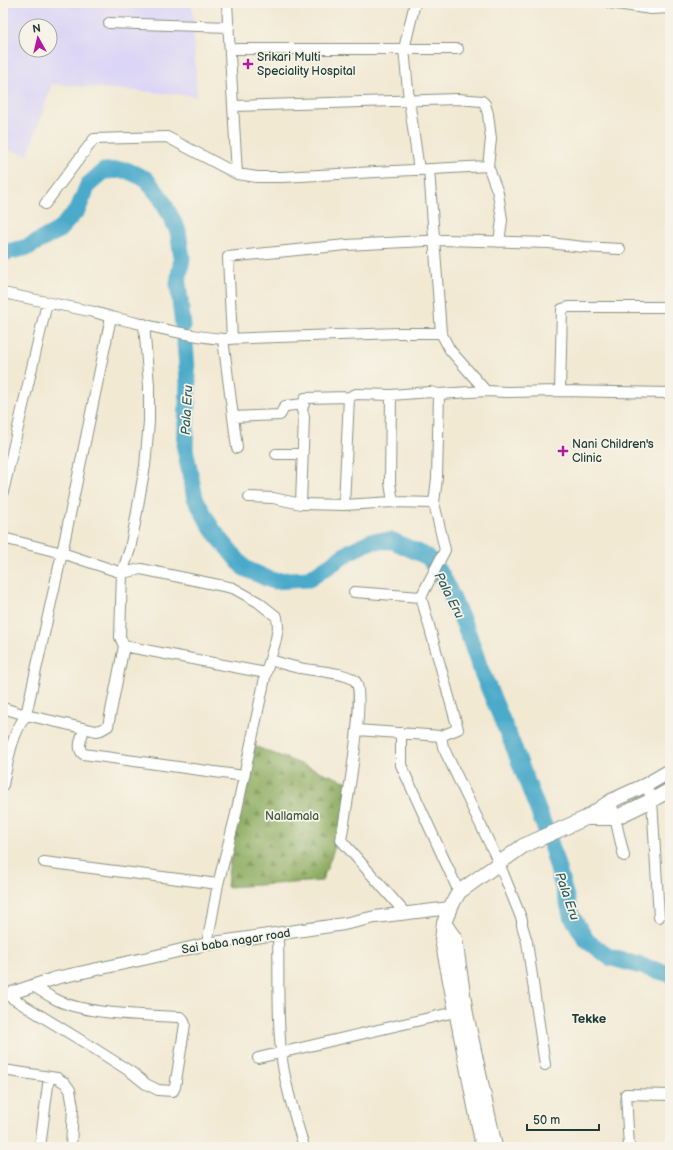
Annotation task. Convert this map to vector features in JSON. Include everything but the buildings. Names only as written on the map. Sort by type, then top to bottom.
[{"type":"highway","points":[[483,1147],[442,940],[444,923],[450,908],[459,892],[523,846],[586,818],[611,801],[646,785],[670,771]]},
{"type":"highway","points":[[586,818],[615,818],[670,790]]},
{"type":"highway","points":[[444,923],[455,939],[466,1014],[495,1147]]},
{"type":"main road","name":"Sai baba nagar road","points":[[5,996],[56,978],[207,944],[344,924],[376,917],[450,908]]},
{"type":"street","points":[[228,3],[237,174]]},
{"type":"street","points":[[415,3],[404,49],[409,100],[424,170],[434,240],[441,333],[450,350],[486,391]]},
{"type":"street","points":[[610,3],[651,9],[670,8]]},
{"type":"street","points":[[109,23],[229,26]]},
{"type":"street","points":[[230,49],[458,49]]},
{"type":"street","points":[[233,106],[458,99],[482,101],[488,114],[491,139],[488,166],[498,193],[502,220],[499,242]]},
{"type":"street","points":[[45,204],[94,139],[167,137],[237,174],[257,177],[488,166]]},
{"type":"street","points":[[237,448],[227,339],[228,257],[346,245],[434,240],[550,243],[620,249]]},
{"type":"street","points":[[3,293],[94,312],[194,336],[227,339],[441,333]]},
{"type":"street","points":[[3,492],[47,303]]},
{"type":"street","points":[[560,391],[562,308],[670,307]]},
{"type":"street","points":[[3,786],[14,736],[26,715],[62,553],[111,317]]},
{"type":"street","points":[[3,708],[84,729],[96,731],[108,726],[124,646],[120,637],[122,573],[130,549],[135,523],[145,466],[150,422],[149,386],[144,324]]},
{"type":"street","points":[[301,504],[304,417],[302,410],[305,398],[349,397],[356,394],[391,395],[430,392],[438,394],[486,391],[670,393]]},
{"type":"street","points":[[357,730],[441,736],[458,729],[421,597],[445,550],[434,503],[437,478],[438,394]]},
{"type":"street","points":[[391,395],[390,483],[393,502]]},
{"type":"street","points":[[344,505],[349,397]]},
{"type":"street","points":[[233,417],[280,415],[285,406],[304,404]]},
{"type":"street","points":[[276,454],[302,454]]},
{"type":"street","points":[[248,497],[273,498],[301,504],[344,505],[393,502],[434,503]]},
{"type":"street","points":[[3,538],[62,553],[122,573],[141,569],[233,588],[258,602],[277,617],[278,627],[271,660],[266,673],[236,814],[218,884],[207,944]]},
{"type":"street","points":[[354,592],[421,597]]},
{"type":"street","points":[[124,646],[266,673]]},
{"type":"street","points":[[271,660],[299,668],[336,673],[356,682],[359,691],[357,730],[341,840],[406,914]]},
{"type":"street","points":[[84,729],[79,747],[80,752],[83,754],[244,776]]},
{"type":"street","points":[[401,733],[401,765],[459,892]]},
{"type":"street","points":[[441,736],[444,747],[499,863],[522,920],[527,942],[546,1065]]},
{"type":"street","points":[[646,785],[652,800],[659,917]]},
{"type":"street","points":[[611,801],[624,856]]},
{"type":"street","points":[[44,862],[218,884]]},
{"type":"street","points":[[278,934],[278,1002],[281,1052],[286,1078],[304,1147]]},
{"type":"street","points":[[5,996],[100,1052],[131,1072],[146,1084],[158,1090],[172,1091],[175,1087],[185,1024],[183,1019],[180,1017],[115,1013],[82,1008],[58,1001],[33,986]]},
{"type":"street","points":[[258,1058],[456,1012]]},
{"type":"street","points":[[3,1070],[57,1078],[65,1083],[70,1090],[73,1107],[71,1147]]},
{"type":"street","points":[[40,1147],[49,1077]]},
{"type":"street","points":[[629,1147],[626,1094],[670,1095]]},
{"type":"shaded area","points":[[3,3],[192,3],[197,96],[52,84],[28,155],[3,149]]},
{"type":"green space","name":"Nallamala","points":[[254,746],[358,786],[322,881],[227,887],[231,850]]},
{"type":"waterway","name":"Pala Eru","points":[[3,253],[28,247],[59,230],[78,209],[88,185],[104,171],[126,170],[146,179],[161,198],[178,231],[182,258],[178,283],[183,326]]},
{"type":"waterway","name":"Pala Eru","points":[[185,342],[188,382],[185,449],[195,498],[212,529],[244,568],[273,581],[309,579],[351,551],[371,541],[393,541],[428,557],[443,577],[468,633],[480,668],[512,743],[550,841],[571,915],[587,941],[609,957],[670,974]]},
{"type":"place","name":"Srikari Multi Speciality Hospital","points":[[248,64]]},
{"type":"place","name":"Nani Children's Clinic","points":[[563,451]]},
{"type":"district","name":"Tekke","points":[[589,1018]]}]
